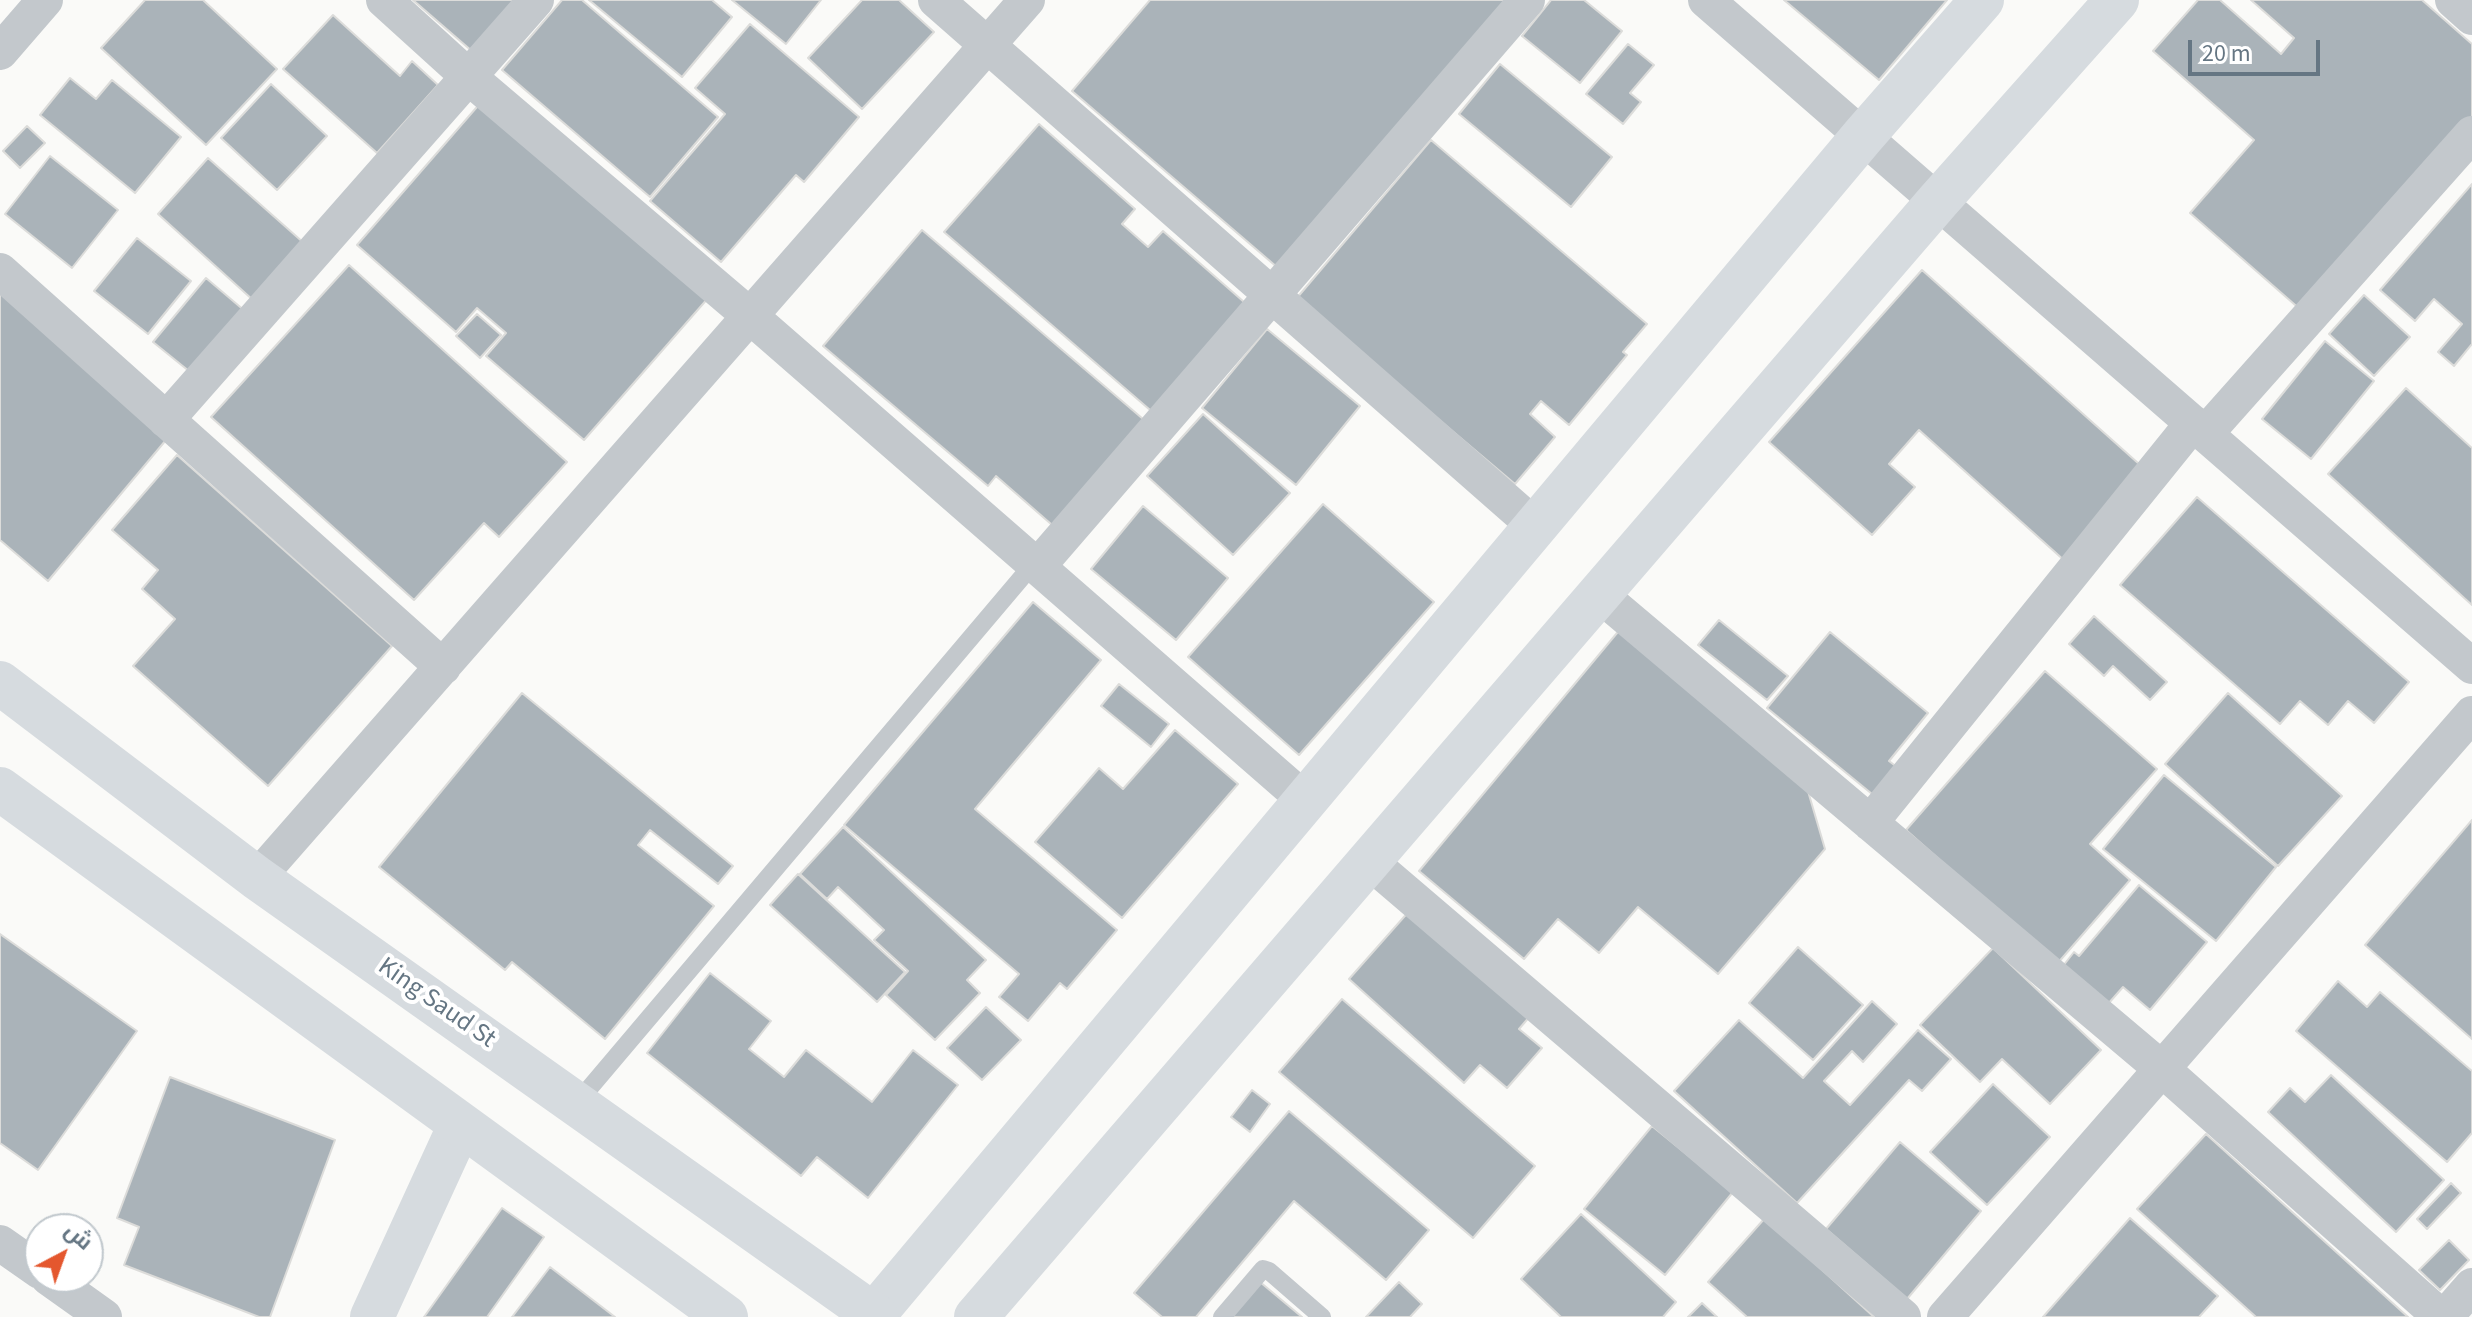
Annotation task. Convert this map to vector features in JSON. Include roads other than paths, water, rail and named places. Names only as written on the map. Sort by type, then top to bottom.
[{"type":"street","points":[[0,52],[45,0]]},
{"type":"street","points":[[384,0],[470,78],[750,316],[1305,800]]},
{"type":"street","points":[[166,420],[536,0]]},
{"type":"street","points":[[936,0],[1535,526]]},
{"type":"street","points":[[257,878],[1027,0]]},
{"type":"street","points":[[1036,565],[1527,0]]},
{"type":"street","points":[[1706,0],[2472,666]]},
{"type":"street","points":[[874,1316],[1863,136],[1982,0]]},
{"type":"street","points":[[976,1317],[1938,201],[2117,0]]},
{"type":"street","points":[[2453,0],[2472,17]]},
{"type":"street","points":[[1870,823],[2199,429],[2472,134]]},
{"type":"street","points":[[0,271],[443,667]]},
{"type":"street","points":[[1599,594],[2162,1069],[2443,1317],[2472,1286]]},
{"type":"street","name":"King Saud St","points":[[0,683],[257,878],[874,1316]]},
{"type":"street","points":[[1945,1317],[2472,714]]},
{"type":"street","points":[[0,789],[726,1317]]},
{"type":"street","points":[[1369,861],[1903,1317]]},
{"type":"street","points":[[372,1317],[460,1125]]},
{"type":"street","points":[[0,1243],[24,1260]]},
{"type":"street","points":[[70,1293],[104,1317]]},
{"type":"lane","points":[[576,1104],[1036,565]]},
{"type":"lane","points":[[1222,1317],[1263,1269],[1322,1317]]}]
